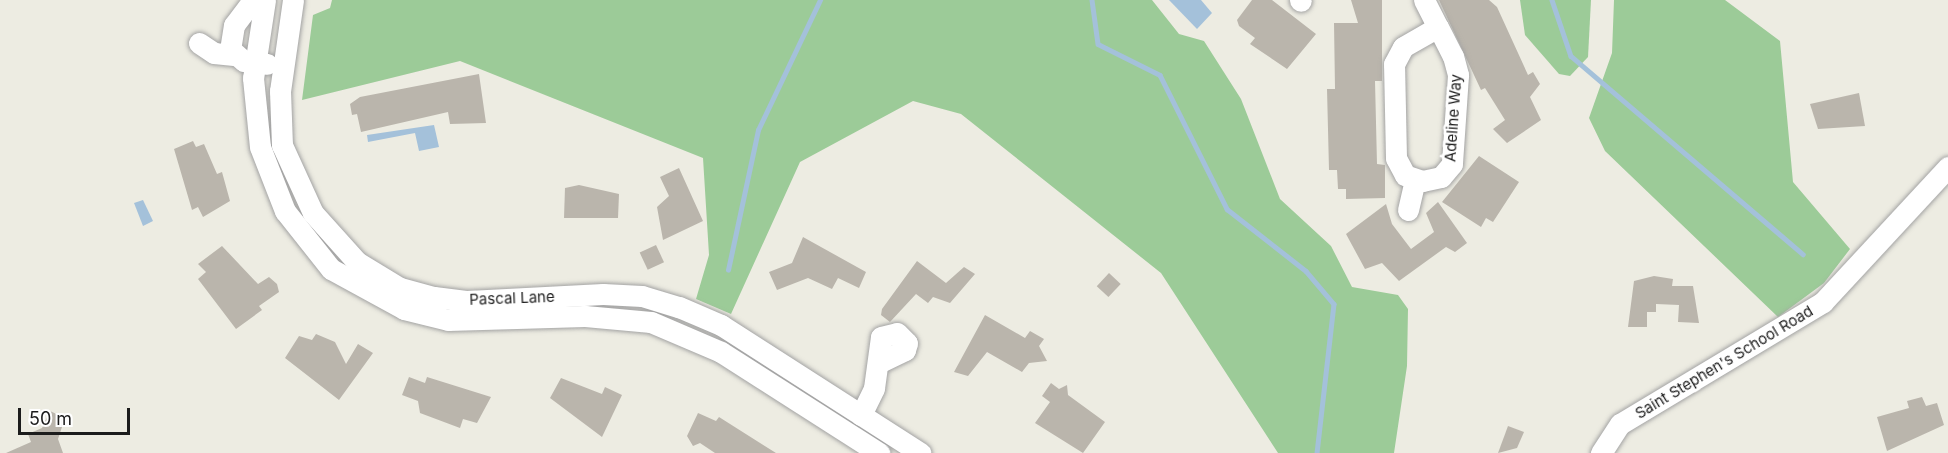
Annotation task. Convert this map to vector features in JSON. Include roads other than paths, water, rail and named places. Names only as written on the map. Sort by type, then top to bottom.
[{"type":"street","points":[[234,55],[231,33],[254,0]]},
{"type":"street","name":"Pascal Lane","points":[[265,0],[255,63],[253,110],[267,174],[291,221],[316,254],[365,292],[404,309],[448,320],[621,317],[681,333],[721,352],[879,453]]},
{"type":"street","name":"Pascal Lane","points":[[292,0],[278,111],[287,163],[300,194],[338,245],[376,273],[400,288],[434,297],[642,296],[679,307],[721,325],[920,453]]},
{"type":"street","name":"Adeline Way","points":[[1415,180],[1441,177],[1453,159],[1458,75],[1424,0]]},
{"type":"street","points":[[1408,210],[1415,180],[1402,172],[1396,158],[1394,64],[1403,46],[1438,27]]},
{"type":"street","points":[[199,43],[214,53],[234,55],[255,63],[283,66]]},
{"type":"street","points":[[253,110],[278,111]]},
{"type":"street","name":"Saint Stephen's School Road","points":[[1602,453],[1620,424],[1823,302],[1948,167]]},
{"type":"street","points":[[365,292],[376,273]]},
{"type":"street","points":[[526,319],[528,298]]},
{"type":"street","points":[[861,415],[878,363]]},
{"type":"water","points":[[1169,0],[1201,0],[1212,13],[1197,29]]},
{"type":"water","points":[[434,125],[439,147],[419,151],[415,133],[368,142],[367,135]]},
{"type":"water","points":[[143,200],[153,221],[143,226],[134,203]]},
{"type":"waterway","points":[[728,270],[758,130],[820,0]]},
{"type":"waterway","points":[[1092,0],[1098,44],[1160,75],[1227,209],[1306,271],[1334,304],[1317,453]]},
{"type":"waterway","points":[[1552,0],[1571,56],[1803,254]]}]
